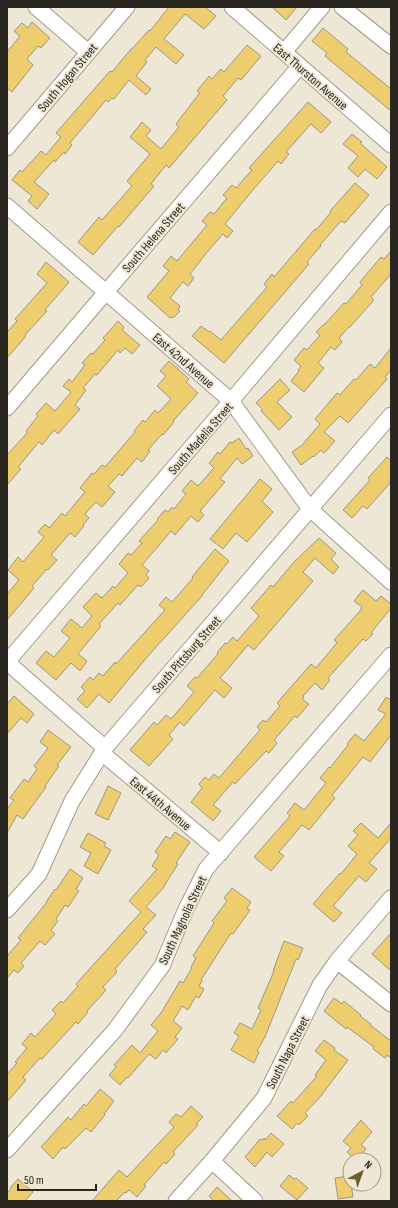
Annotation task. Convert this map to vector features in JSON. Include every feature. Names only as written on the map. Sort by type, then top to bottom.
[{"type":"street","points":[[36,7],[88,52]]},
{"type":"street","name":"South Hogan Street","points":[[7,148],[127,7]]},
{"type":"street","name":"East Thurston Avenue","points":[[232,7],[391,145]]},
{"type":"street","points":[[284,52],[322,7]]},
{"type":"street","points":[[342,7],[391,46]]},
{"type":"street","name":"South Helena Street","points":[[7,408],[300,66]]},
{"type":"street","name":"East 42nd Avenue","points":[[7,206],[231,401],[310,509],[391,582]]},
{"type":"street","name":"South Madelia Street","points":[[7,662],[391,212]]},
{"type":"street","name":"South Pittsburg Street","points":[[7,910],[38,874],[72,801],[104,750],[391,415]]},
{"type":"street","name":"South Magnolia Street","points":[[7,1149],[115,1030],[162,966],[186,909],[206,870],[391,655]]},
{"type":"street","name":"East 44th Avenue","points":[[7,662],[220,853]]},
{"type":"street","name":"South Napa Street","points":[[176,1201],[264,1098],[320,985],[338,961],[391,898]]},
{"type":"street","points":[[338,961],[391,1004]]},
{"type":"street","points":[[212,1160],[255,1201]]},
{"type":"building","points":[[169,7],[205,7],[216,16],[204,29],[185,14],[164,39],[184,55],[176,64],[156,47],[145,60],[147,62],[136,76],[151,89],[146,95],[129,80],[114,99],[112,98],[108,102],[106,100],[70,143],[72,145],[65,154],[64,152],[55,162],[54,160],[34,182],[49,194],[37,209],[28,201],[32,196],[12,180],[20,170],[22,172],[41,151],[46,155],[61,137],[56,133],[110,71],[112,72],[131,49],[149,30],[150,31]]},
{"type":"building","points":[[272,7],[297,7],[286,20]]},
{"type":"building","points":[[32,22],[50,38],[41,48],[38,46],[27,59],[33,65],[12,92],[7,88],[7,52],[20,36],[14,31],[22,23],[28,28]]},
{"type":"building","points":[[323,28],[348,49],[346,52],[391,89],[391,111],[325,56],[327,53],[312,41]]},
{"type":"building","points":[[247,45],[261,56],[241,80],[238,78],[223,96],[227,100],[169,168],[166,165],[151,184],[154,186],[93,255],[78,242],[99,217],[102,220],[132,186],[127,181],[150,154],[130,137],[142,122],[151,130],[146,136],[161,149],[179,127],[176,124],[200,93],[197,91],[209,76],[212,79],[221,69],[224,72]]},
{"type":"building","points":[[308,102],[331,122],[321,133],[311,124],[286,152],[289,154],[281,164],[278,161],[247,197],[225,224],[233,231],[227,238],[223,234],[190,274],[194,278],[188,286],[183,282],[170,298],[180,306],[178,309],[180,311],[173,318],[170,318],[147,297],[169,271],[163,266],[171,256],[177,261],[207,225],[202,221],[210,212],[214,214],[227,198],[223,195],[232,185],[236,188],[252,170],[249,168]]},
{"type":"building","points":[[352,134],[387,167],[377,179],[365,169],[358,177],[348,168],[358,156],[343,144]]},
{"type":"building","points":[[355,183],[369,195],[345,223],[341,221],[320,245],[321,246],[307,262],[309,264],[224,363],[192,336],[201,326],[221,340],[267,287],[264,284],[272,274],[274,277]]},
{"type":"building","points":[[391,251],[391,274],[371,297],[374,300],[339,338],[342,342],[335,350],[331,347],[318,363],[324,368],[304,392],[291,381],[301,366],[294,360],[304,348],[307,350],[320,335],[316,332],[344,303],[346,304],[362,285],[360,282],[381,257],[384,259]]},
{"type":"building","points":[[46,262],[69,282],[45,310],[47,311],[7,358],[7,332],[17,321],[15,319],[47,283],[37,274]]},
{"type":"building","points":[[118,321],[124,327],[122,330],[140,345],[132,354],[125,348],[120,353],[118,350],[97,375],[95,374],[83,388],[86,390],[75,405],[80,409],[58,434],[54,430],[42,445],[39,442],[18,467],[21,469],[7,485],[7,455],[27,433],[26,431],[38,416],[36,414],[46,403],[55,411],[71,392],[63,386],[69,379],[72,382],[85,365],[82,363],[91,353],[93,354],[105,340],[103,338]]},
{"type":"building","points":[[391,348],[391,370],[385,377],[387,379],[348,423],[340,416],[324,432],[335,441],[324,453],[321,450],[314,457],[313,456],[301,465],[292,452],[302,445],[320,424],[315,419],[337,393],[340,395],[370,364],[375,368]]},
{"type":"building","points":[[169,361],[189,379],[186,382],[198,393],[173,421],[174,422],[163,435],[162,434],[148,450],[150,451],[142,462],[137,458],[122,476],[119,474],[108,486],[115,492],[102,507],[96,502],[85,514],[89,518],[83,525],[84,526],[75,537],[70,533],[51,555],[57,560],[32,586],[34,588],[7,620],[7,594],[19,580],[8,570],[18,557],[23,562],[44,537],[38,532],[45,524],[49,528],[62,513],[65,516],[85,492],[80,488],[92,473],[94,474],[102,465],[105,467],[135,432],[134,431],[143,420],[145,422],[155,410],[158,413],[171,399],[157,386],[166,376],[160,371]]},
{"type":"building","points":[[280,379],[290,390],[277,402],[292,417],[279,430],[261,411],[263,410],[256,403]]},
{"type":"building","points":[[239,438],[246,449],[248,448],[253,456],[242,464],[237,458],[220,479],[225,482],[200,511],[204,515],[198,522],[191,516],[175,535],[171,531],[142,565],[149,571],[146,575],[149,578],[141,587],[138,585],[120,605],[118,603],[99,624],[101,626],[78,654],[87,661],[80,671],[71,663],[56,680],[36,663],[46,651],[54,657],[70,638],[61,631],[71,619],[82,628],[92,616],[83,607],[96,593],[102,598],[113,586],[115,588],[128,573],[119,564],[128,553],[131,555],[142,543],[139,541],[165,510],[168,512],[172,507],[174,509],[186,494],[182,491],[191,480],[198,486],[214,468],[209,463],[218,452],[220,454],[230,442],[232,443]]},
{"type":"building","points":[[387,457],[391,461],[391,482],[367,509],[363,506],[352,518],[343,510],[370,480],[368,478]]},
{"type":"building","points":[[260,479],[272,489],[262,501],[273,512],[247,542],[236,533],[223,549],[210,539]]},
{"type":"building","points":[[319,538],[336,553],[331,559],[339,567],[333,574],[315,558],[303,572],[313,581],[254,650],[248,645],[220,678],[232,688],[224,698],[215,690],[184,726],[180,722],[169,735],[173,739],[149,766],[130,750],[154,722],[157,725],[166,715],[171,719],[194,692],[187,686],[195,677],[197,678],[218,654],[217,653],[225,643],[227,644],[233,637],[237,641],[259,616],[251,608],[271,585],[273,587],[293,563]]},
{"type":"building","points":[[215,549],[229,561],[203,595],[148,656],[109,703],[99,694],[87,708],[77,699],[85,691],[81,687],[90,677],[93,680],[99,673],[103,676],[115,662],[116,664],[165,610],[159,605],[166,597],[172,602]]},
{"type":"building","points":[[363,590],[376,601],[381,596],[391,604],[391,608],[371,633],[373,634],[366,641],[363,639],[328,678],[330,680],[322,690],[315,683],[303,696],[304,697],[302,699],[309,704],[297,718],[295,716],[274,740],[277,743],[269,753],[266,751],[235,784],[233,782],[213,805],[221,811],[213,821],[191,802],[202,788],[199,784],[205,777],[209,780],[214,774],[219,778],[260,730],[257,727],[263,720],[266,722],[280,706],[277,703],[311,664],[316,668],[337,643],[334,640],[360,611],[362,607],[354,601]]},
{"type":"building","points":[[14,696],[34,714],[27,723],[21,718],[7,734],[7,704]]},
{"type":"building","points":[[386,697],[391,700],[391,735],[370,762],[363,757],[332,795],[335,798],[309,830],[302,825],[279,852],[284,856],[271,871],[254,857],[290,816],[287,813],[295,803],[304,810],[326,783],[320,778],[329,767],[330,768],[355,734],[364,741],[386,714],[378,710]]},
{"type":"building","points":[[48,730],[71,747],[57,765],[59,766],[45,786],[46,787],[23,819],[17,815],[7,833],[7,809],[14,800],[10,798],[24,779],[28,782],[37,769],[34,766],[48,748],[40,742]]},
{"type":"building","points":[[108,786],[121,793],[108,820],[95,814]]},
{"type":"building","points":[[361,823],[378,838],[391,823],[391,838],[369,863],[377,869],[366,882],[359,876],[333,906],[342,913],[334,922],[313,904],[340,873],[341,874],[357,854],[348,846],[358,835],[353,831]]},
{"type":"building","points":[[175,832],[190,842],[176,863],[178,864],[164,887],[146,907],[156,915],[143,929],[147,932],[115,969],[117,972],[103,987],[106,990],[87,1011],[88,1012],[78,1024],[76,1022],[42,1059],[40,1058],[23,1077],[26,1080],[7,1102],[7,1074],[17,1063],[15,1062],[27,1048],[22,1044],[31,1033],[35,1037],[56,1014],[52,1010],[61,1001],[63,1003],[78,986],[76,984],[141,912],[129,901],[157,869],[152,866],[159,855],[155,852],[166,836],[170,839]]},
{"type":"building","points":[[88,833],[106,843],[104,846],[111,850],[98,874],[84,866],[91,853],[80,847]]},
{"type":"building","points":[[70,869],[83,878],[76,889],[79,891],[68,907],[65,905],[56,919],[58,921],[51,930],[55,934],[45,945],[40,941],[21,963],[24,966],[18,973],[14,970],[7,978],[7,956],[21,940],[18,938],[47,902]]},
{"type":"building","points":[[232,888],[251,902],[247,908],[250,910],[233,934],[231,933],[201,980],[202,981],[199,986],[204,989],[199,998],[196,996],[188,1010],[182,1006],[173,1021],[182,1028],[175,1037],[178,1039],[166,1053],[163,1050],[156,1059],[149,1054],[120,1085],[109,1075],[116,1067],[114,1065],[132,1045],[140,1053],[158,1031],[151,1025],[161,1013],[180,981],[183,983],[192,968],[191,967],[196,958],[193,956],[214,923],[212,921],[227,901],[224,898]]},
{"type":"building","points":[[391,933],[391,971],[372,954]]},
{"type":"building","points":[[284,941],[303,948],[298,960],[296,959],[265,1037],[257,1051],[259,1052],[254,1063],[231,1050],[239,1036],[234,1033],[240,1023],[252,1029],[261,1010],[258,1008],[274,971]]},
{"type":"building","points":[[334,998],[342,1004],[344,1001],[371,1024],[370,1025],[391,1041],[391,1058],[387,1055],[385,1058],[373,1049],[374,1047],[347,1027],[346,1029],[324,1011]]},
{"type":"building","points":[[324,1040],[335,1048],[334,1050],[348,1060],[320,1097],[305,1113],[308,1116],[299,1125],[297,1123],[292,1129],[277,1116],[291,1101],[293,1103],[317,1076],[315,1075],[326,1060],[315,1051]]},
{"type":"building","points":[[100,1089],[114,1101],[104,1114],[105,1115],[91,1132],[86,1128],[65,1149],[63,1147],[53,1159],[41,1147],[68,1117],[71,1120],[84,1104],[86,1106]]},
{"type":"building","points":[[191,1106],[203,1117],[196,1124],[198,1125],[173,1152],[175,1154],[166,1164],[164,1162],[144,1185],[146,1186],[137,1197],[129,1190],[116,1201],[92,1201],[119,1170],[127,1177],[174,1127],[169,1122],[176,1114],[181,1117]]},
{"type":"building","points":[[361,1120],[372,1132],[361,1145],[366,1149],[363,1152],[347,1152],[351,1148],[343,1141]]},
{"type":"building","points":[[271,1133],[284,1144],[272,1157],[267,1152],[255,1167],[245,1157],[260,1139],[262,1140],[264,1138],[265,1140]]},
{"type":"building","points":[[289,1175],[294,1179],[296,1178],[308,1188],[297,1200],[280,1186]]},
{"type":"building","points":[[342,1177],[342,1192],[352,1192],[353,1197],[338,1199],[335,1178]]},
{"type":"building","points":[[18,1179],[33,1192],[25,1201],[7,1201],[7,1193]]},
{"type":"building","points":[[217,1187],[232,1201],[214,1201],[209,1196]]}]
